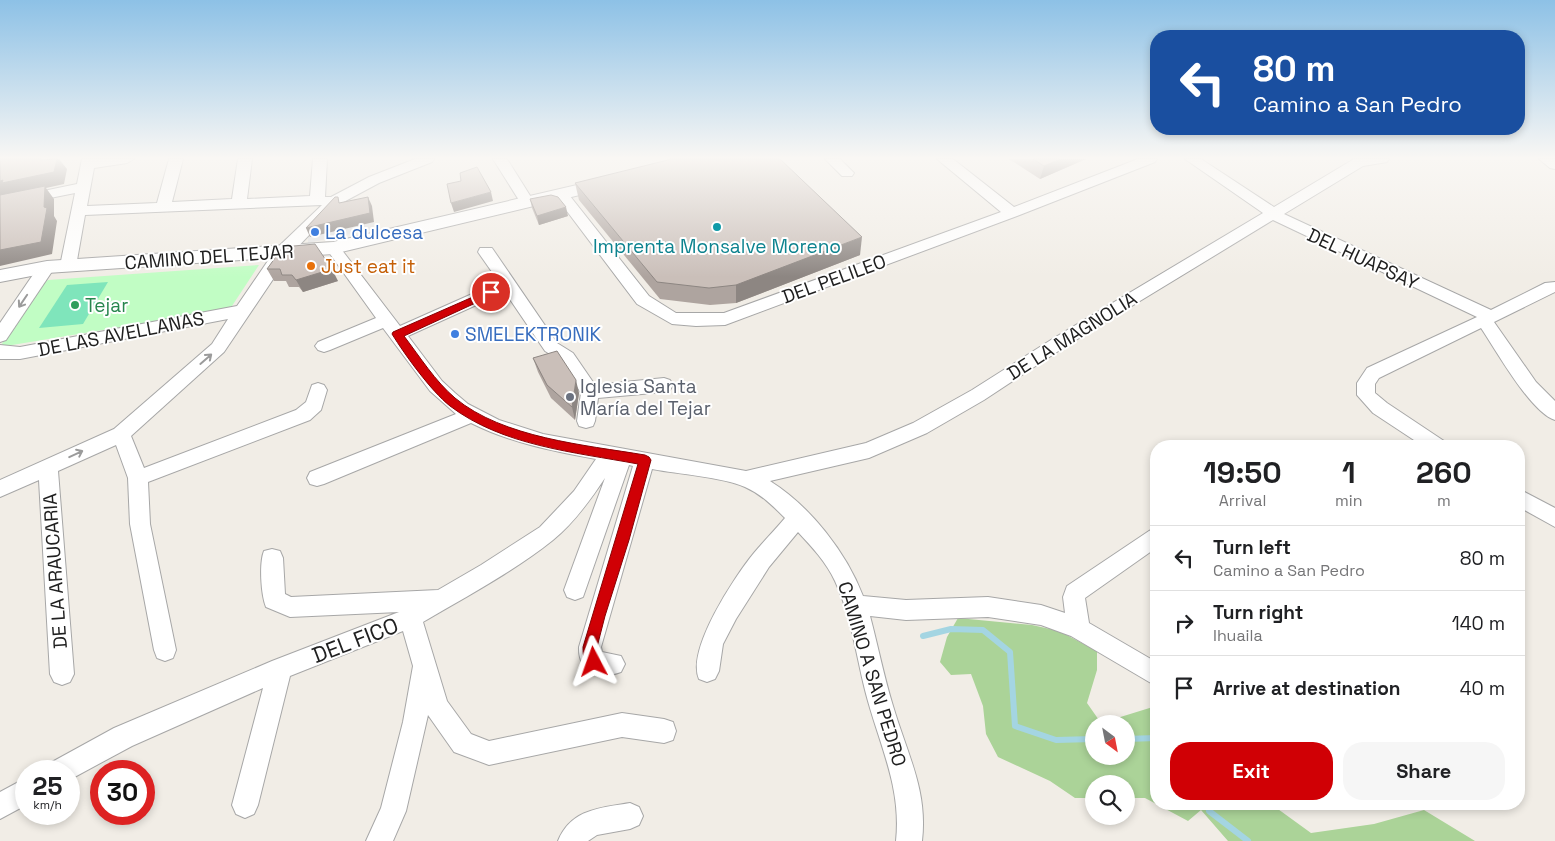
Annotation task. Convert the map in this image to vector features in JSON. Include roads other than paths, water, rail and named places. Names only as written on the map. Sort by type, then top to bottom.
[{"type":"street","points":[[0,204],[29,198]]},
{"type":"street","points":[[68,266],[82,198]]},
{"type":"street","points":[[163,207],[165,198]]},
{"type":"street","points":[[239,204],[240,198]]},
{"type":"street","points":[[0,489],[122,434],[218,348],[282,253],[333,202],[340,198]]},
{"type":"street","points":[[525,198],[527,202]]},
{"type":"street","name":"CAMINO DEL TEJAR","points":[[0,276],[47,267],[282,253],[333,248],[543,198]]},
{"type":"street","name":"DEL PELILEO","points":[[564,198],[643,300],[672,318],[696,320],[725,319],[1050,198]]},
{"type":"street","points":[[993,198],[1012,213]]},
{"type":"street","name":"DEL HUAPSAY","points":[[1251,198],[1304,232],[1487,318]]},
{"type":"street","name":"DE LA MAGNOLIA","points":[[746,479],[869,450],[920,428],[978,395],[1060,342],[1300,198]]},
{"type":"street","points":[[79,211],[316,200],[333,202]]},
{"type":"street","name":"CAMINO A SAN PEDRO","points":[[333,248],[441,391],[472,415],[498,428],[527,438],[746,479],[776,496],[798,518],[831,556],[841,572],[856,605],[878,696],[909,795],[912,814],[909,841]]},
{"type":"street","points":[[486,252],[551,347],[567,357],[590,392],[586,421]]},
{"type":"street","points":[[0,336],[47,267]]},
{"type":"street","points":[[324,346],[392,327],[507,285]]},
{"type":"street","points":[[1428,440],[1380,408],[1366,395],[1366,383],[1373,373],[1551,287],[1555,287]]},
{"type":"street","name":"DE LAS AVELLANAS","points":[[0,351],[2,353],[20,353],[243,311]]},
{"type":"street","points":[[1487,318],[1530,387],[1555,413]]},
{"type":"street","points":[[590,392],[664,385]]},
{"type":"street","points":[[138,478],[303,415],[314,405],[318,390]]},
{"type":"street","points":[[317,478],[472,415]]},
{"type":"street","points":[[122,434],[138,478],[140,524],[165,650]]},
{"type":"street","points":[[575,590],[617,455]]},
{"type":"street","name":"DEL FICO","points":[[80,761],[123,736],[280,669],[410,618],[489,572],[547,533],[617,455]]},
{"type":"street","points":[[613,664],[594,662],[590,657],[590,647],[645,460]]},
{"type":"street","name":"DE LA ARAUCARIA","points":[[48,468],[62,674]]},
{"type":"street","points":[[1525,500],[1555,518]]},
{"type":"street","points":[[707,671],[712,643],[728,612],[761,560],[798,518]]},
{"type":"street","points":[[1078,628],[1079,618],[1073,600],[1075,594],[1150,540]]},
{"type":"street","points":[[272,558],[274,600],[290,607],[441,600]]},
{"type":"street","points":[[856,605],[906,610],[988,607],[1041,615],[1078,628],[1150,671]]},
{"type":"street","points":[[410,618],[437,707],[463,743],[489,753],[622,725],[664,731]]},
{"type":"street","points":[[379,841],[396,803],[415,722],[424,663]]},
{"type":"street","points":[[245,805],[280,669]]},
{"type":"street","points":[[0,806],[15,797]]},
{"type":"street","points":[[571,841],[576,831],[591,823],[630,816]]},
{"type":"waterway","points":[[923,636],[951,629],[983,630],[1010,652],[1015,726],[1056,740],[1085,739]]},
{"type":"waterway","points":[[1135,739],[1150,738]]},
{"type":"waterway","points":[[1209,810],[1248,841]]},
{"type":"place","name":"Imprenta Monsalve Moreno","points":[[717,227]]},
{"type":"place","name":"La dulcesa","points":[[315,232]]},
{"type":"place","name":"Just eat it","points":[[311,266]]},
{"type":"place","name":"Tejar","points":[[75,305]]},
{"type":"place","name":"SMELEKTRONIK","points":[[455,334]]},
{"type":"place","name":"Iglesia Santa María del Tejar","points":[[570,397]]}]
